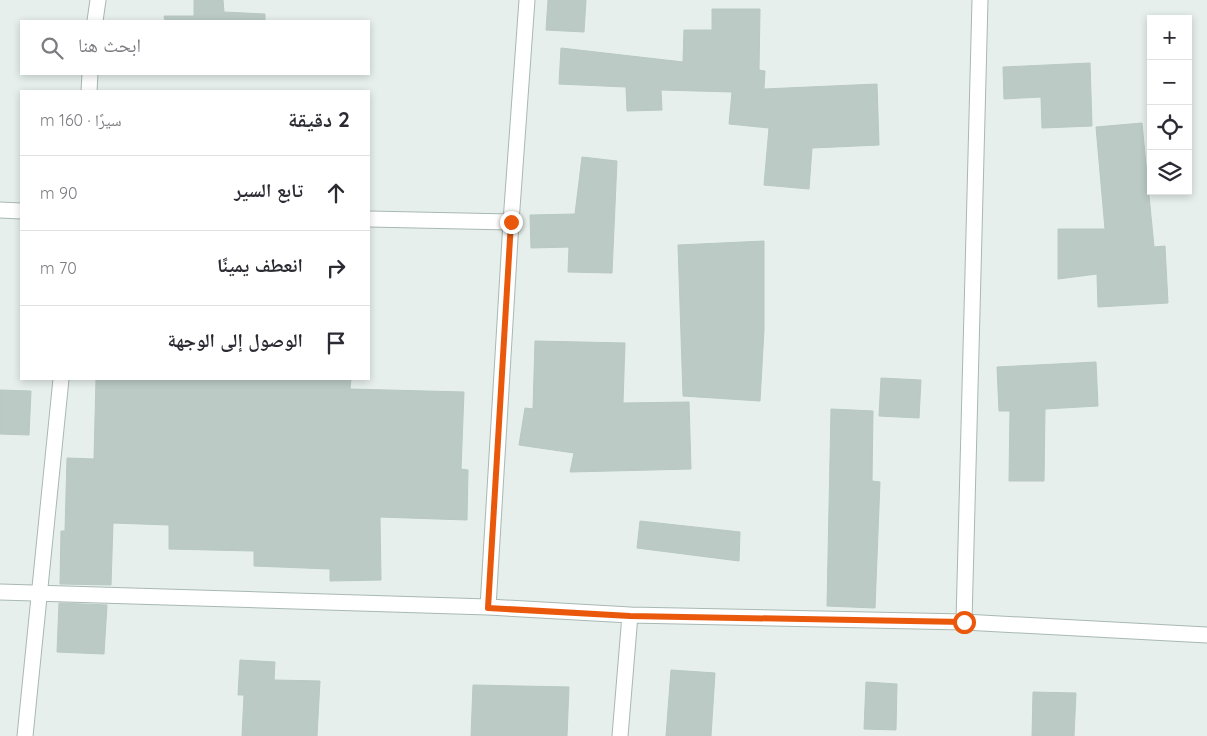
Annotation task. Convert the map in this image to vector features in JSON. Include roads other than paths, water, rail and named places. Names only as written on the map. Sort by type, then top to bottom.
[{"type":"street","points":[[96,20],[98,0]]},
{"type":"street","points":[[488,608],[511,222],[527,0]]},
{"type":"street","points":[[964,622],[980,0]]},
{"type":"street","points":[[89,90],[90,75]]},
{"type":"street","points":[[0,210],[20,211]]},
{"type":"street","points":[[370,219],[511,222]]},
{"type":"street","points":[[26,736],[61,380]]},
{"type":"street","points":[[0,592],[488,608],[630,616],[964,622],[1207,635]]},
{"type":"street","points":[[620,736],[630,616]]}]
